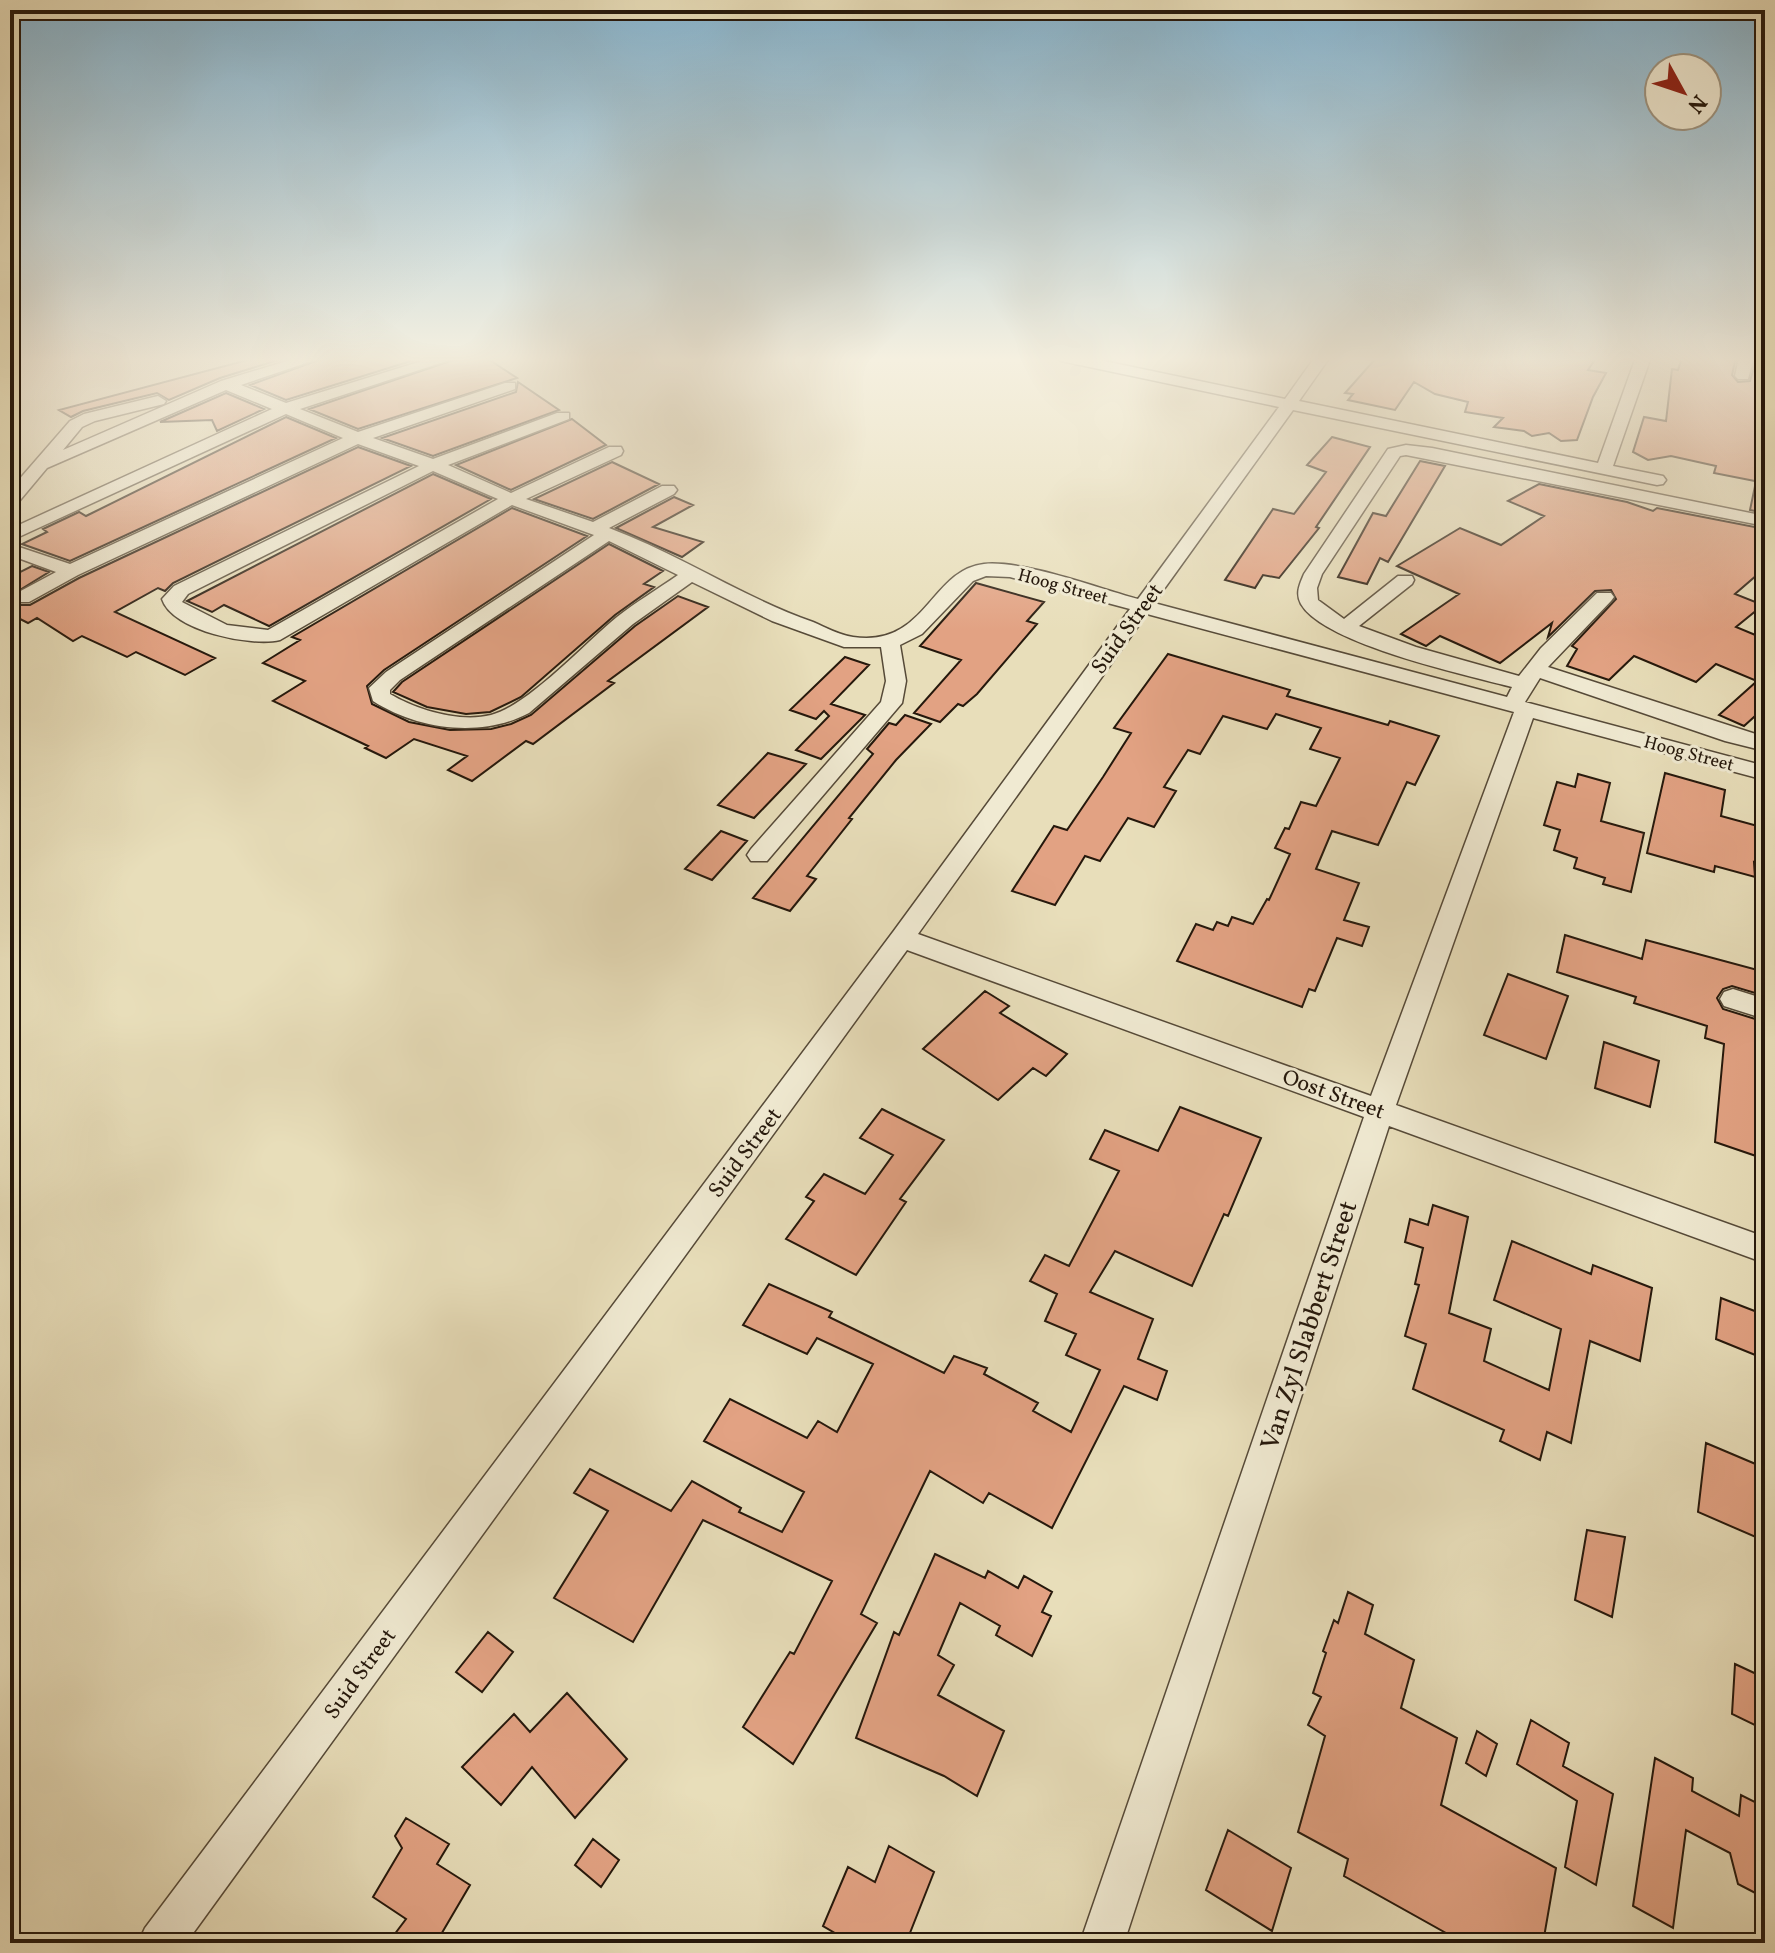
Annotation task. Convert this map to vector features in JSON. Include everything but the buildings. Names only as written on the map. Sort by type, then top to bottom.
[{"type":"street","points":[[10,501],[55,448]]},
{"type":"street","points":[[44,464],[80,448]]},
{"type":"street","points":[[10,536],[200,448]]},
{"type":"street","points":[[22,598],[71,571],[335,448]]},
{"type":"street","points":[[386,448],[601,532],[689,576],[825,634],[851,643],[890,643],[896,681],[891,703],[759,855]]},
{"type":"street","points":[[478,448],[433,465],[181,590],[172,599],[173,604],[215,626],[249,638],[273,636],[511,499],[615,451]]},
{"type":"street","name":"Suid Street","points":[[160,1943],[902,938],[1255,448]]},
{"type":"street","points":[[1504,448],[1677,485]]},
{"type":"street","points":[[1604,469],[1611,448]]},
{"type":"street","points":[[1765,521],[1432,453],[1396,452],[1313,574],[1306,591],[1312,606],[1346,627],[1524,693],[1582,681],[1733,736],[1765,744]]},
{"type":"street","points":[[668,490],[601,532],[393,676],[381,686],[378,694],[389,703],[463,725],[504,718],[522,709],[626,620],[689,576]]},
{"type":"street","points":[[1706,491],[1765,504]]},
{"type":"street","points":[[10,549],[71,571]]},
{"type":"street","name":"Hoog Street","points":[[890,643],[915,630],[966,577],[984,570],[1011,571],[1141,607],[1524,693],[1765,773]]},
{"type":"street","points":[[1346,627],[1405,580]]},
{"type":"street","name":"Van Zyl Slabbert Street","points":[[1102,1943],[1380,1110],[1524,693],[1548,652],[1604,597]]},
{"type":"street","name":"Oost Street","points":[[902,938],[1765,1250]]},
{"type":"street","points":[[1733,999],[1765,1009]]}]
